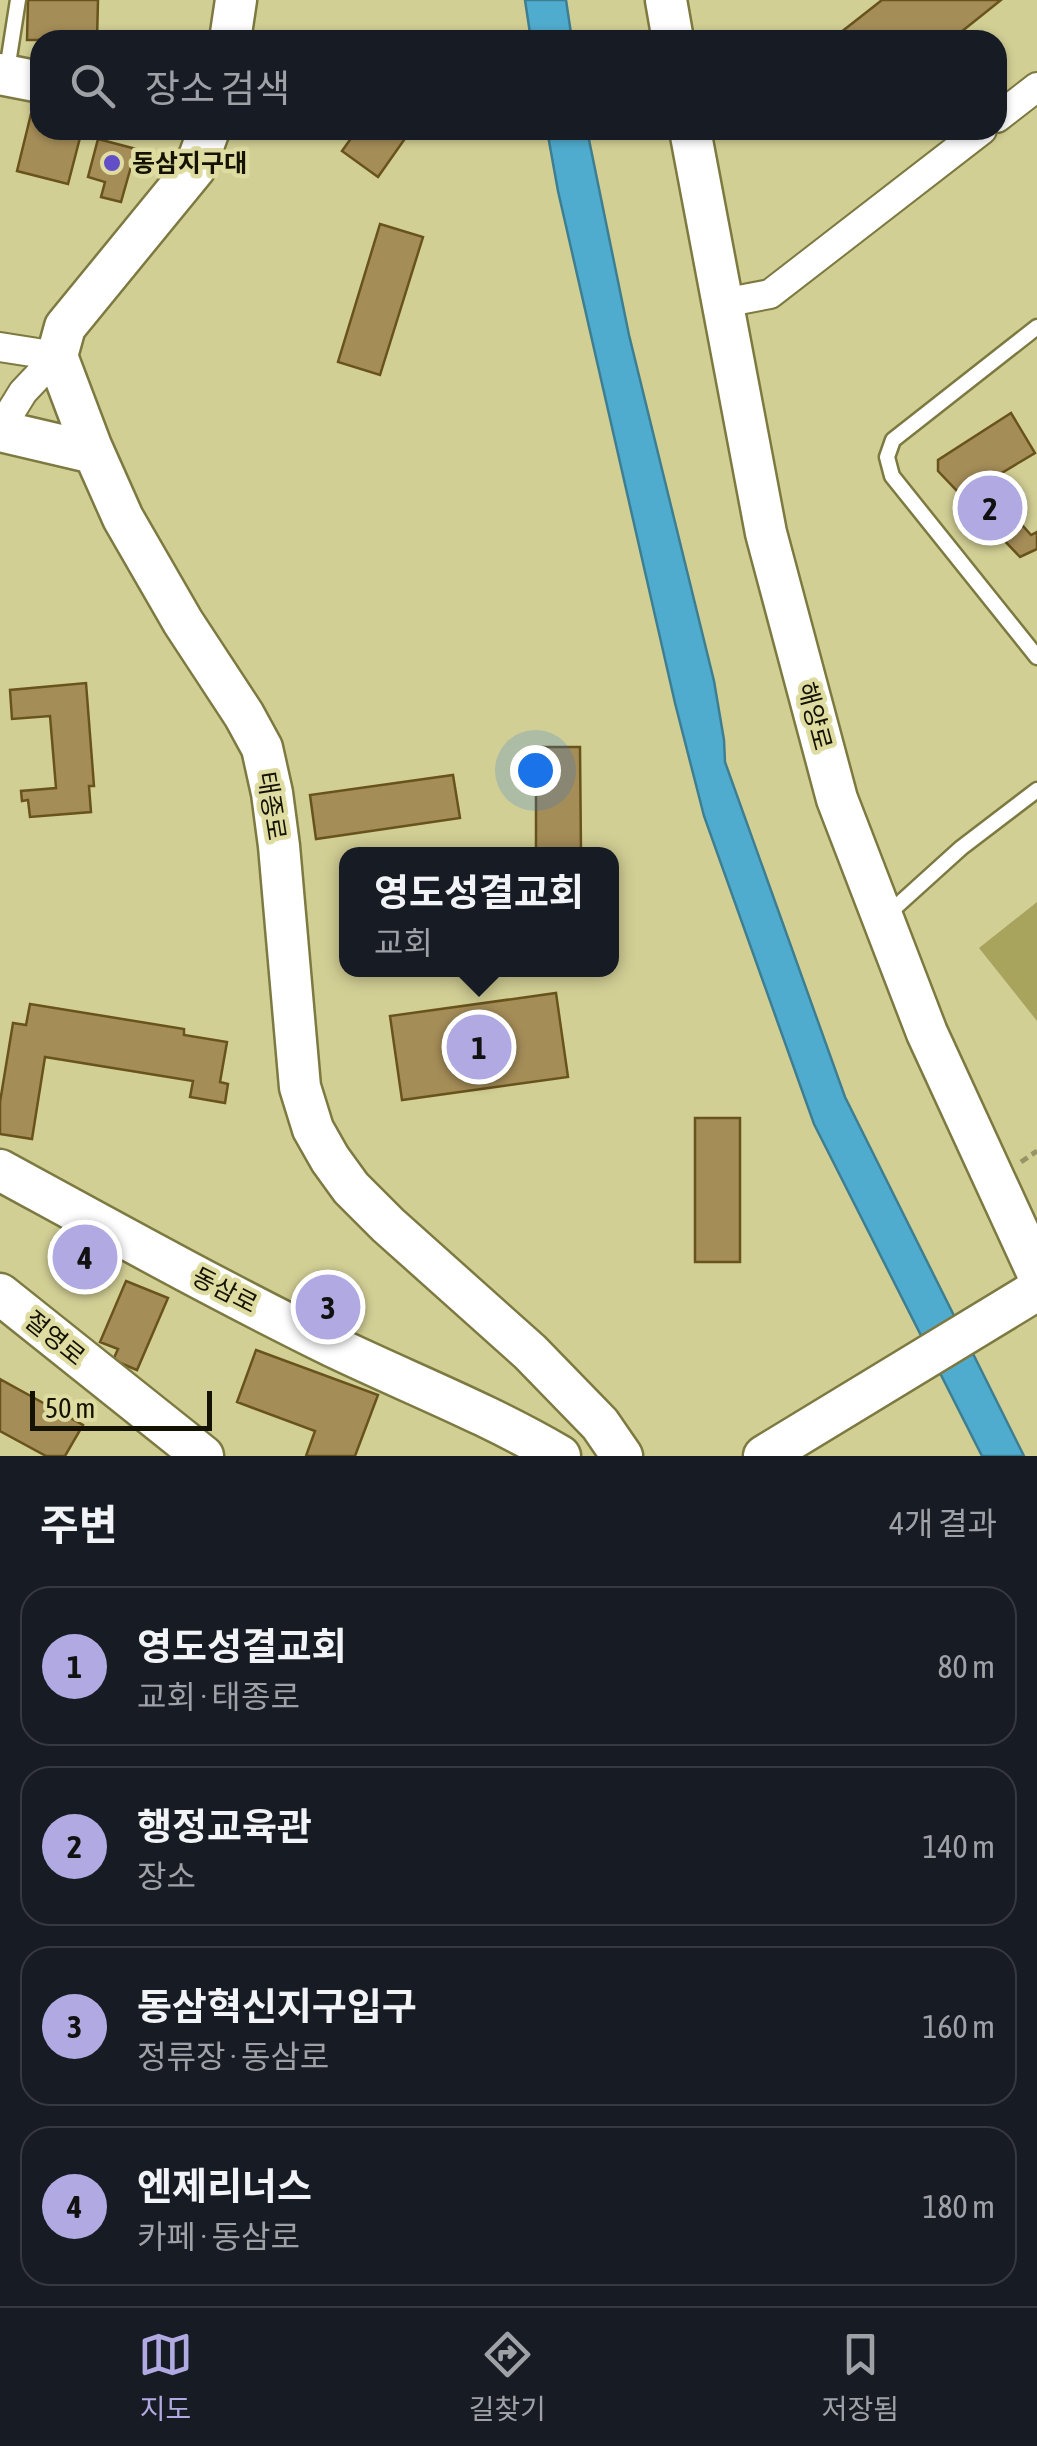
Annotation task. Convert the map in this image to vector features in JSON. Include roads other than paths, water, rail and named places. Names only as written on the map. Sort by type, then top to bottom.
[{"type":"main road","points":[[232,30],[236,0]]},
{"type":"main road","points":[[666,0],[671,30]]},
{"type":"main road","points":[[57,356],[65,327],[195,168],[206,140]]},
{"type":"main road","name":"해양로","points":[[692,140],[766,533],[837,799],[926,1033],[1037,1272]]},
{"type":"main road","name":"태종로","points":[[57,356],[94,453],[132,533],[262,748],[279,846],[300,1088],[314,1129],[351,1188],[530,1352],[600,1424],[622,1456]]},
{"type":"main road","points":[[0,430],[94,453]]},
{"type":"main road","name":"동삼로","points":[[0,1170],[332,1346],[482,1413],[560,1456]]},
{"type":"main road","points":[[764,1456],[1037,1290]]},
{"type":"main road","name":"절영로","points":[[0,1294],[204,1456]]},
{"type":"street","points":[[1007,110],[1037,87]]},
{"type":"street","points":[[723,303],[770,294],[969,140]]},
{"type":"street","points":[[0,347],[57,356]]},
{"type":"street","points":[[0,430],[23,392],[57,356]]},
{"type":"lane","points":[[15,77],[18,0]]},
{"type":"lane","points":[[1037,327],[893,440],[887,457],[892,476],[1037,657]]},
{"type":"lane","points":[[883,918],[960,848],[1037,790]]},
{"type":"water","points":[[525,0],[566,0],[570,30],[530,30]]},
{"type":"water","points":[[549,140],[589,140],[629,335],[714,681],[725,762],[845,1097],[1024,1456],[982,1456],[814,1124],[704,816]]},
{"type":"place","name":"동삼지구대","points":[[112,163]]},
{"type":"place","name":"행정교육관","points":[[990,508]]},
{"type":"place","name":"영도성결교회","points":[[479,1047]]},
{"type":"place","name":"엔제리너스","points":[[85,1257]]},
{"type":"place","name":"동삼혁신지구입구","points":[[328,1307]]}]
